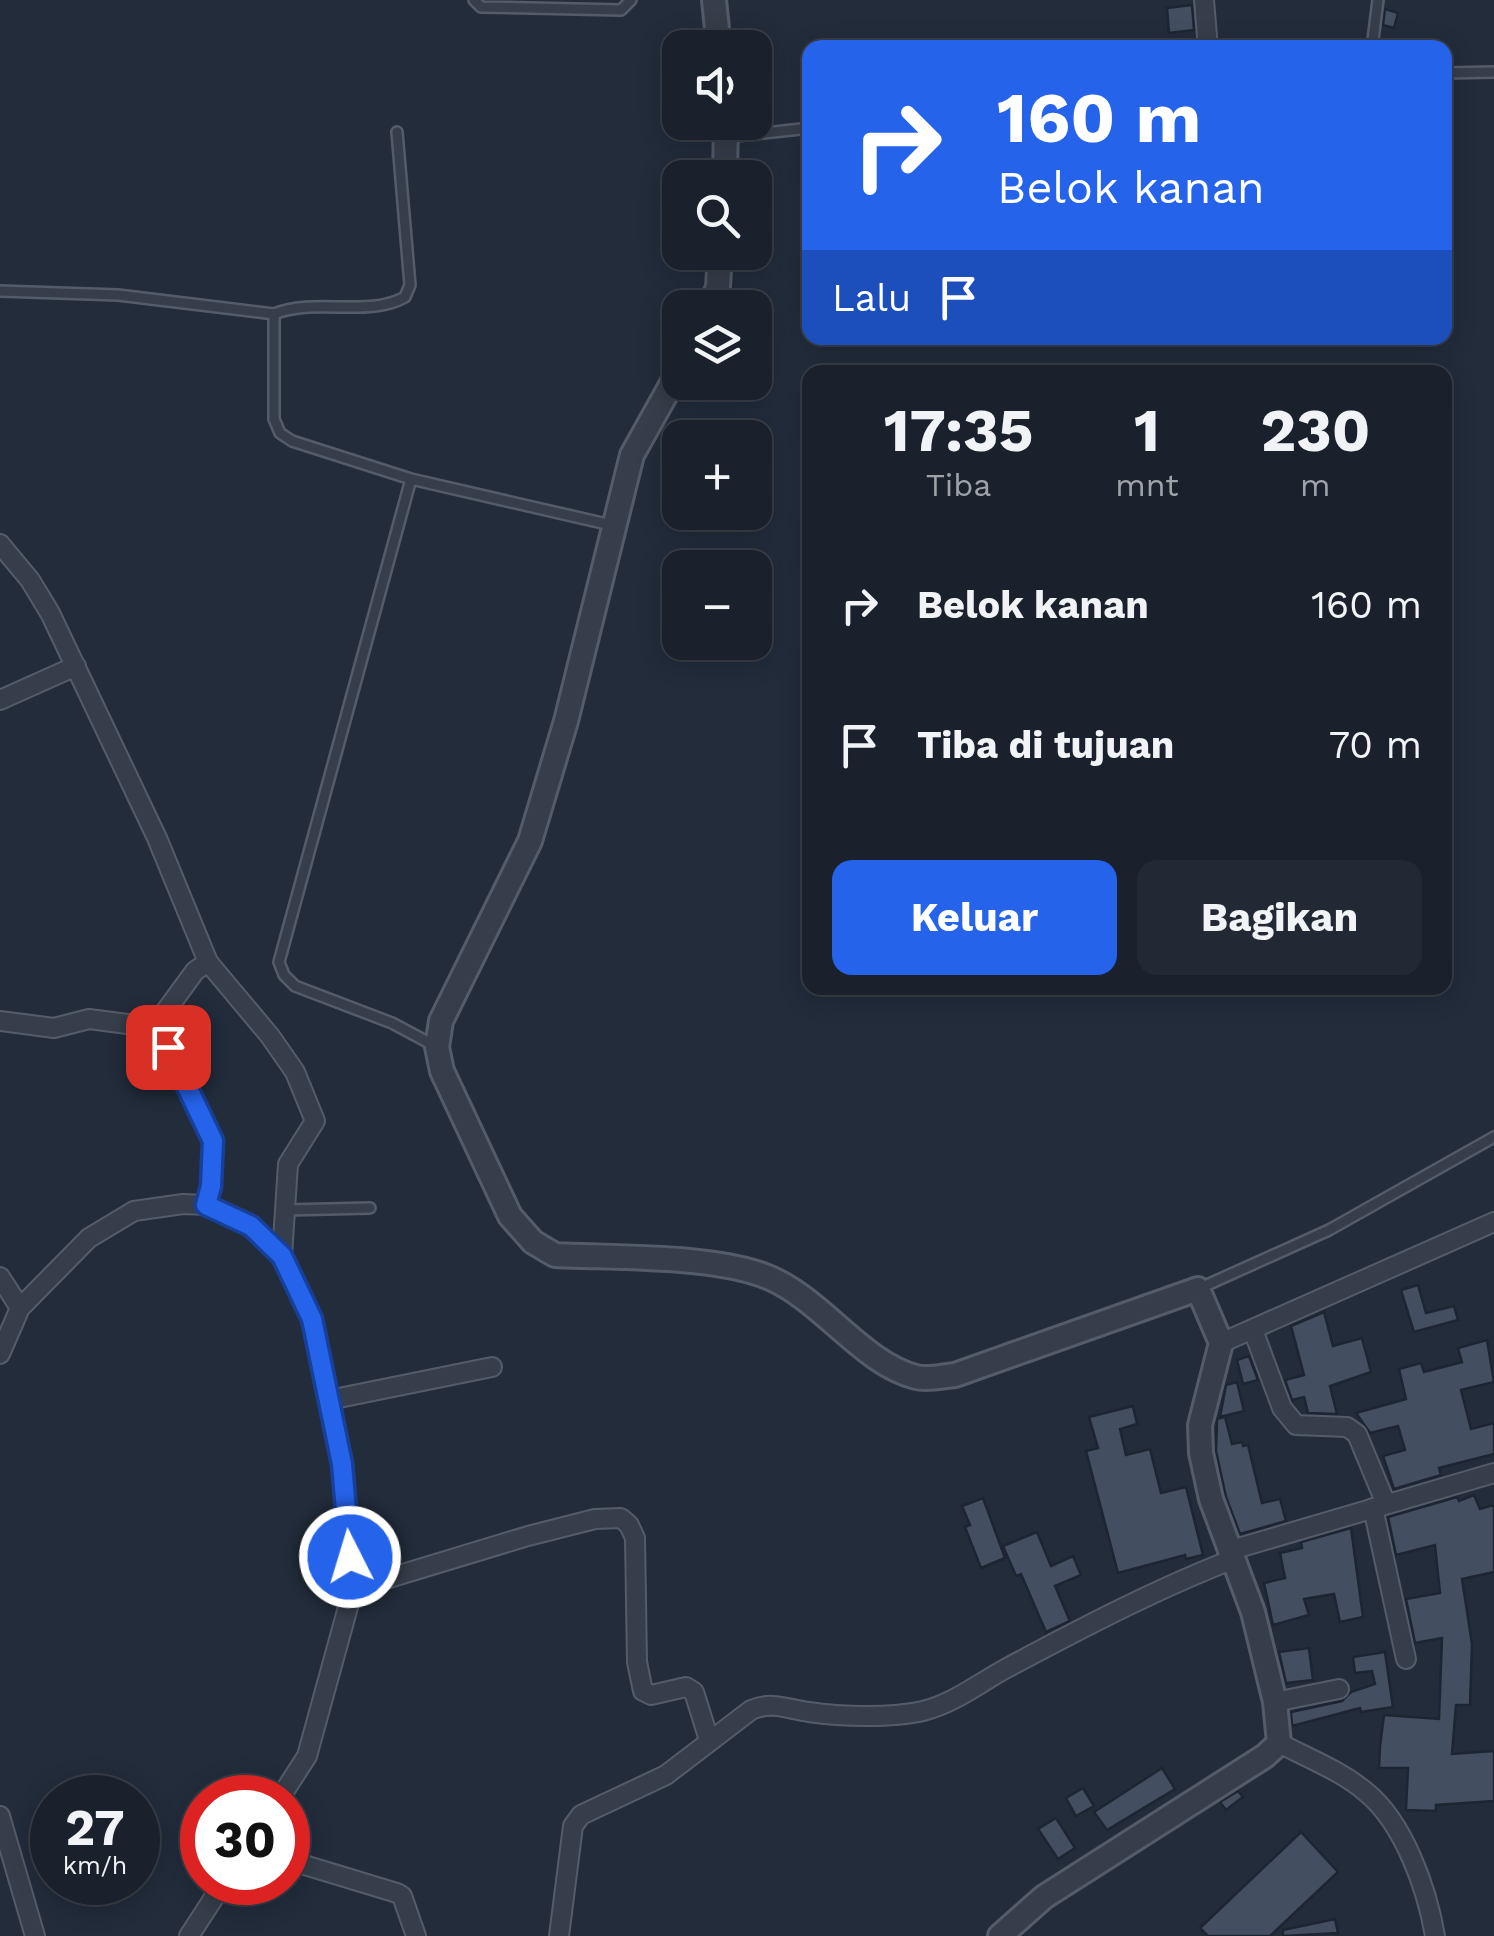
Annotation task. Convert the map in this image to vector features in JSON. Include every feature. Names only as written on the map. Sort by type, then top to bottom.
[{"type":"street","points":[[714,0],[717,30]]},
{"type":"street","points":[[1204,0],[1207,40]]},
{"type":"street","points":[[663,400],[632,455],[566,721],[530,842],[440,1021],[437,1047],[442,1071],[510,1216],[532,1242],[555,1254],[730,1265],[770,1278],[806,1298],[887,1365],[919,1378],[955,1375],[1198,1289],[1221,1343],[1200,1439],[1211,1499],[1253,1612],[1275,1702],[1279,1742]]},
{"type":"street","points":[[0,544],[30,580],[50,613],[163,853],[208,962],[296,1072],[315,1121],[288,1164],[282,1256]]},
{"type":"street","points":[[0,700],[76,666]]},
{"type":"street","points":[[0,1021],[54,1028],[89,1019],[144,1026],[157,1023],[195,971],[208,962]]},
{"type":"street","points":[[157,1023],[213,1141],[206,1205]]},
{"type":"street","points":[[0,1354],[20,1308],[89,1238],[134,1211],[206,1205],[251,1226],[282,1256],[312,1319],[342,1464],[353,1588],[307,1756],[295,1775]]},
{"type":"street","points":[[1221,1343],[1494,1222]]},
{"type":"street","points":[[0,1277],[20,1308]]},
{"type":"street","points":[[1253,1330],[1282,1408],[1296,1425],[1347,1426],[1356,1434],[1380,1506],[1406,1659]]},
{"type":"street","points":[[329,1400],[492,1366]]},
{"type":"street","points":[[559,1936],[573,1826],[581,1815],[666,1774],[709,1740],[766,1704],[854,1715],[920,1712],[944,1704],[1002,1670],[1230,1556],[1494,1473]]},
{"type":"street","points":[[353,1588],[528,1536],[622,1518],[635,1538],[636,1662],[643,1691],[650,1695],[686,1688],[694,1692],[709,1740]]},
{"type":"street","points":[[1275,1702],[1339,1690]]},
{"type":"street","points":[[1000,1936],[1044,1896],[1265,1756],[1279,1742]]},
{"type":"street","points":[[1279,1742],[1344,1777],[1387,1814],[1418,1874],[1435,1936]]},
{"type":"street","points":[[0,1816],[35,1936]]},
{"type":"street","points":[[310,1866],[397,1892],[402,1896],[416,1936]]},
{"type":"street","points":[[189,1936],[209,1905]]},
{"type":"lane","points":[[474,0],[481,7],[621,10],[631,0]]},
{"type":"lane","points":[[1373,40],[1378,0]]},
{"type":"lane","points":[[1452,72],[1494,72]]},
{"type":"lane","points":[[772,129],[802,128]]},
{"type":"lane","points":[[0,290],[118,295],[274,314],[294,306],[390,306],[405,297],[410,285],[398,132]]},
{"type":"lane","points":[[274,314],[274,419],[280,433],[292,441],[412,479],[614,526]]},
{"type":"lane","points":[[412,479],[278,962],[284,976],[295,986],[392,1023],[437,1047]]},
{"type":"lane","points":[[1198,1289],[1329,1230],[1494,1138]]},
{"type":"lane","points":[[284,1210],[370,1208]]},
{"type":"building","points":[[1192,5],[1194,30],[1169,33],[1167,8]]},
{"type":"building","points":[[1385,9],[1398,13],[1394,28],[1383,25]]},
{"type":"building","points":[[1418,1285],[1426,1313],[1454,1306],[1458,1320],[1414,1332],[1401,1290]]},
{"type":"building","points":[[1324,1312],[1333,1346],[1362,1338],[1371,1372],[1330,1386],[1337,1414],[1308,1413],[1304,1397],[1292,1400],[1285,1380],[1304,1375],[1291,1326]]},
{"type":"building","points":[[1487,1340],[1494,1382],[1461,1390],[1471,1429],[1494,1423],[1494,1454],[1439,1468],[1441,1475],[1394,1489],[1383,1456],[1405,1450],[1398,1426],[1370,1433],[1356,1413],[1406,1399],[1399,1369],[1421,1363],[1424,1372],[1462,1362],[1458,1348]]},
{"type":"building","points":[[1249,1356],[1258,1380],[1243,1384],[1237,1360]]},
{"type":"building","points":[[1237,1382],[1244,1411],[1220,1417],[1226,1385]]},
{"type":"building","points":[[1133,1406],[1137,1424],[1120,1429],[1126,1455],[1150,1449],[1161,1493],[1186,1487],[1203,1555],[1186,1559],[1185,1555],[1118,1573],[1086,1451],[1098,1448],[1089,1417]]},
{"type":"building","points":[[1225,1417],[1232,1444],[1248,1445],[1262,1503],[1280,1499],[1286,1521],[1240,1534],[1226,1497],[1216,1451],[1217,1419]]},
{"type":"building","points":[[1474,1495],[1480,1509],[1494,1505],[1494,1572],[1462,1579],[1472,1644],[1470,1705],[1456,1705],[1452,1754],[1494,1751],[1494,1801],[1436,1805],[1436,1811],[1406,1810],[1408,1768],[1379,1768],[1384,1715],[1439,1719],[1442,1638],[1415,1643],[1406,1599],[1440,1593],[1435,1545],[1396,1555],[1388,1517]]},
{"type":"building","points":[[983,1498],[1005,1558],[981,1568],[965,1527],[970,1525],[962,1506]]},
{"type":"building","points":[[1351,1528],[1363,1617],[1340,1622],[1334,1594],[1304,1599],[1309,1615],[1273,1625],[1264,1583],[1285,1578],[1280,1553],[1302,1548],[1301,1542]]},
{"type":"building","points":[[1037,1532],[1051,1566],[1073,1556],[1081,1575],[1055,1586],[1070,1621],[1046,1632],[1021,1574],[1016,1576],[1003,1546]]},
{"type":"building","points":[[1309,1648],[1313,1680],[1286,1683],[1279,1652]]},
{"type":"building","points":[[1385,1652],[1393,1707],[1361,1712],[1360,1708],[1292,1726],[1291,1712],[1342,1701],[1351,1692],[1375,1684],[1372,1671],[1355,1673],[1353,1657]]},
{"type":"building","points":[[1162,1768],[1175,1789],[1107,1830],[1094,1812]]},
{"type":"building","points":[[1083,1788],[1094,1806],[1076,1816],[1066,1798]]},
{"type":"building","points":[[1238,1791],[1243,1797],[1226,1810],[1220,1802]]},
{"type":"building","points":[[1056,1818],[1075,1848],[1058,1859],[1038,1829]]},
{"type":"building","points":[[1301,1832],[1338,1872],[1270,1936],[1208,1936],[1200,1928]]},
{"type":"building","points":[[1335,1919],[1338,1933],[1283,1936],[1283,1930]]},
{"type":"route","points":[[168,1047],[213,1141],[206,1205],[251,1226],[282,1256],[312,1319],[342,1464],[350,1557]]}]
